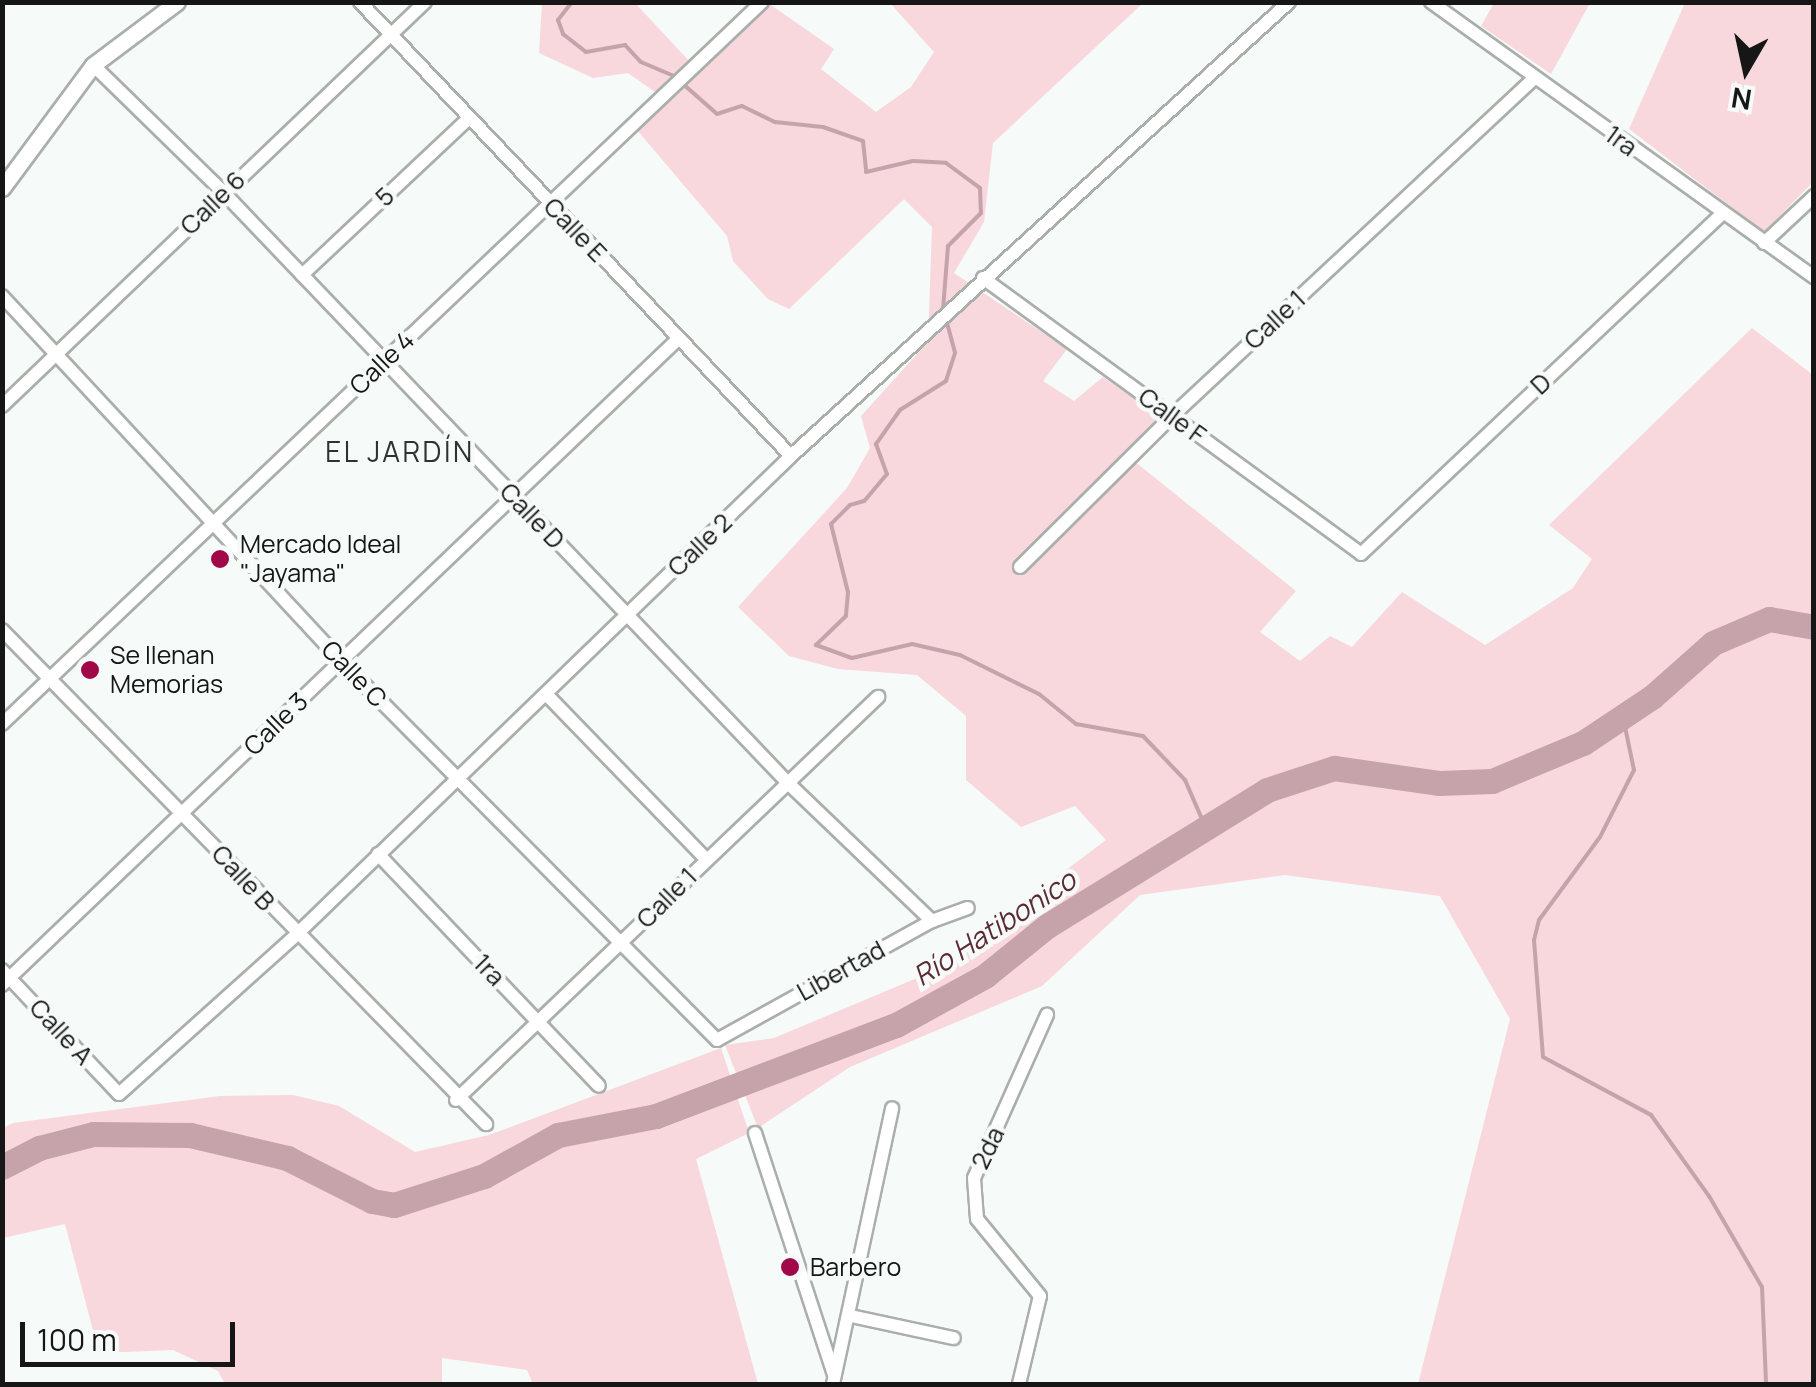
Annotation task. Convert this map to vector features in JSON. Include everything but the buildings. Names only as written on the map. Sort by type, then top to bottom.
[{"type":"street","points":[[2,188],[93,65],[177,2]]},
{"type":"street","name":"Calle E","points":[[360,2],[791,456]]},
{"type":"street","name":"Calle 6","points":[[2,406],[426,2]]},
{"type":"street","name":"Calle 4","points":[[2,724],[762,2]]},
{"type":"street","name":"Calle 2","points":[[118,1094],[296,935],[791,456],[1289,2]]},
{"type":"street","name":"1ra","points":[[1431,2],[1814,277]]},
{"type":"street","name":"Calle D","points":[[93,65],[224,193],[786,782],[932,920]]},
{"type":"street","name":"Calle 1","points":[[1020,566],[1172,416],[1534,79]]},
{"type":"street","name":"5","points":[[302,275],[468,118]]},
{"type":"street","points":[[1764,244],[1814,196]]},
{"type":"street","name":"D","points":[[1361,554],[1722,214]]},
{"type":"street","name":"Calle F","points":[[983,278],[1361,554]]},
{"type":"street","name":"Calle C","points":[[2,296],[341,661],[717,1040]]},
{"type":"street","name":"Calle 3","points":[[5,977],[184,813],[679,338]]},
{"type":"street","name":"Calle B","points":[[2,630],[184,813],[456,1100],[486,1124]]},
{"type":"street","points":[[546,694],[706,859]]},
{"type":"street","name":"Calle 1","points":[[456,1100],[878,697]]},
{"type":"street","name":"1ra","points":[[378,854],[599,1086]]},
{"type":"street","name":"Libertad","points":[[717,1040],[932,920],[968,908]]},
{"type":"street","name":"Calle A","points":[[5,977],[118,1094]]},
{"type":"street","name":"2da","points":[[1018,1384],[1040,1296],[977,1219],[974,1178],[1047,1016]]},
{"type":"street","points":[[834,1381],[851,1316],[892,1108]]},
{"type":"street","points":[[755,1134],[834,1381]]},
{"type":"street","points":[[851,1316],[954,1338]]},
{"type":"shaded area","points":[[1494,2],[1590,3],[1551,74],[1481,26]]},
{"type":"shaded area","points":[[542,3],[635,3],[689,61],[760,3],[768,3],[834,49],[821,69],[876,112],[911,87],[934,52],[890,3],[1143,3],[993,143],[984,222],[954,273],[1067,349],[1043,381],[1074,401],[1103,377],[1159,416],[1124,453],[1296,591],[1260,632],[1300,661],[1330,636],[1352,647],[1402,592],[1485,645],[1573,588],[1592,559],[1549,525],[1752,328],[1813,375],[1813,1384],[1418,1384],[1510,1019],[1440,896],[1285,875],[1140,895],[1042,986],[850,1067],[758,1128],[725,1045],[774,1038],[929,973],[1106,840],[1075,806],[1021,827],[966,780],[966,716],[917,675],[838,669],[789,656],[738,607],[847,488],[870,448],[861,416],[928,342],[932,227],[904,199],[789,309],[768,299],[733,261],[727,236],[631,123],[655,92],[628,73],[593,78],[539,53]]},
{"type":"shaded area","points":[[1685,3],[1813,3],[1813,182],[1764,232],[1629,129]]},
{"type":"shaded area","points":[[721,1048],[749,1133],[696,1159],[758,1384],[533,1384],[527,1370],[442,1358],[442,1384],[225,1384],[218,1371],[173,1350],[99,1353],[65,1224],[3,1238],[3,1128],[13,1123],[220,1096],[293,1095],[339,1106],[415,1152],[489,1135]]},
{"type":"waterway","points":[[572,2],[558,20],[563,34],[586,52],[625,45],[641,62],[677,77]]},
{"type":"waterway","points":[[683,84],[717,114],[742,106],[775,122],[823,127],[863,141],[866,172],[913,161],[946,163],[980,188],[981,213],[948,246],[943,310]]},
{"type":"waterway","points":[[946,319],[955,353],[946,381],[900,410],[876,444],[887,474],[864,501],[850,505],[831,524],[848,592],[846,616],[816,645],[852,658],[912,644],[960,655],[1039,694],[1076,724],[1143,736],[1185,780],[1205,826]]},
{"type":"waterway","name":"Río Hatibonico","points":[[2,1167],[39,1148],[93,1134],[190,1135],[287,1158],[372,1201],[394,1205],[484,1176],[558,1135],[656,1116],[896,1025],[985,976],[1047,926],[1267,790],[1334,768],[1440,783],[1492,781],[1583,743],[1652,697],[1713,643],[1769,619],[1814,627]]},
{"type":"waterway","points":[[1623,717],[1634,770],[1600,837],[1539,920],[1534,940],[1543,1057],[1651,1115],[1709,1196],[1762,1287],[1766,1384]]},
{"type":"place","name":"Mercado Ideal \"Jayama\"","points":[[220,559]]},
{"type":"place","name":"Se llenan Memorias","points":[[90,670]]},
{"type":"place","name":"Barbero","points":[[790,1267]]},
{"type":"district","name":"EL JARDÍN","points":[[400,451]]}]
